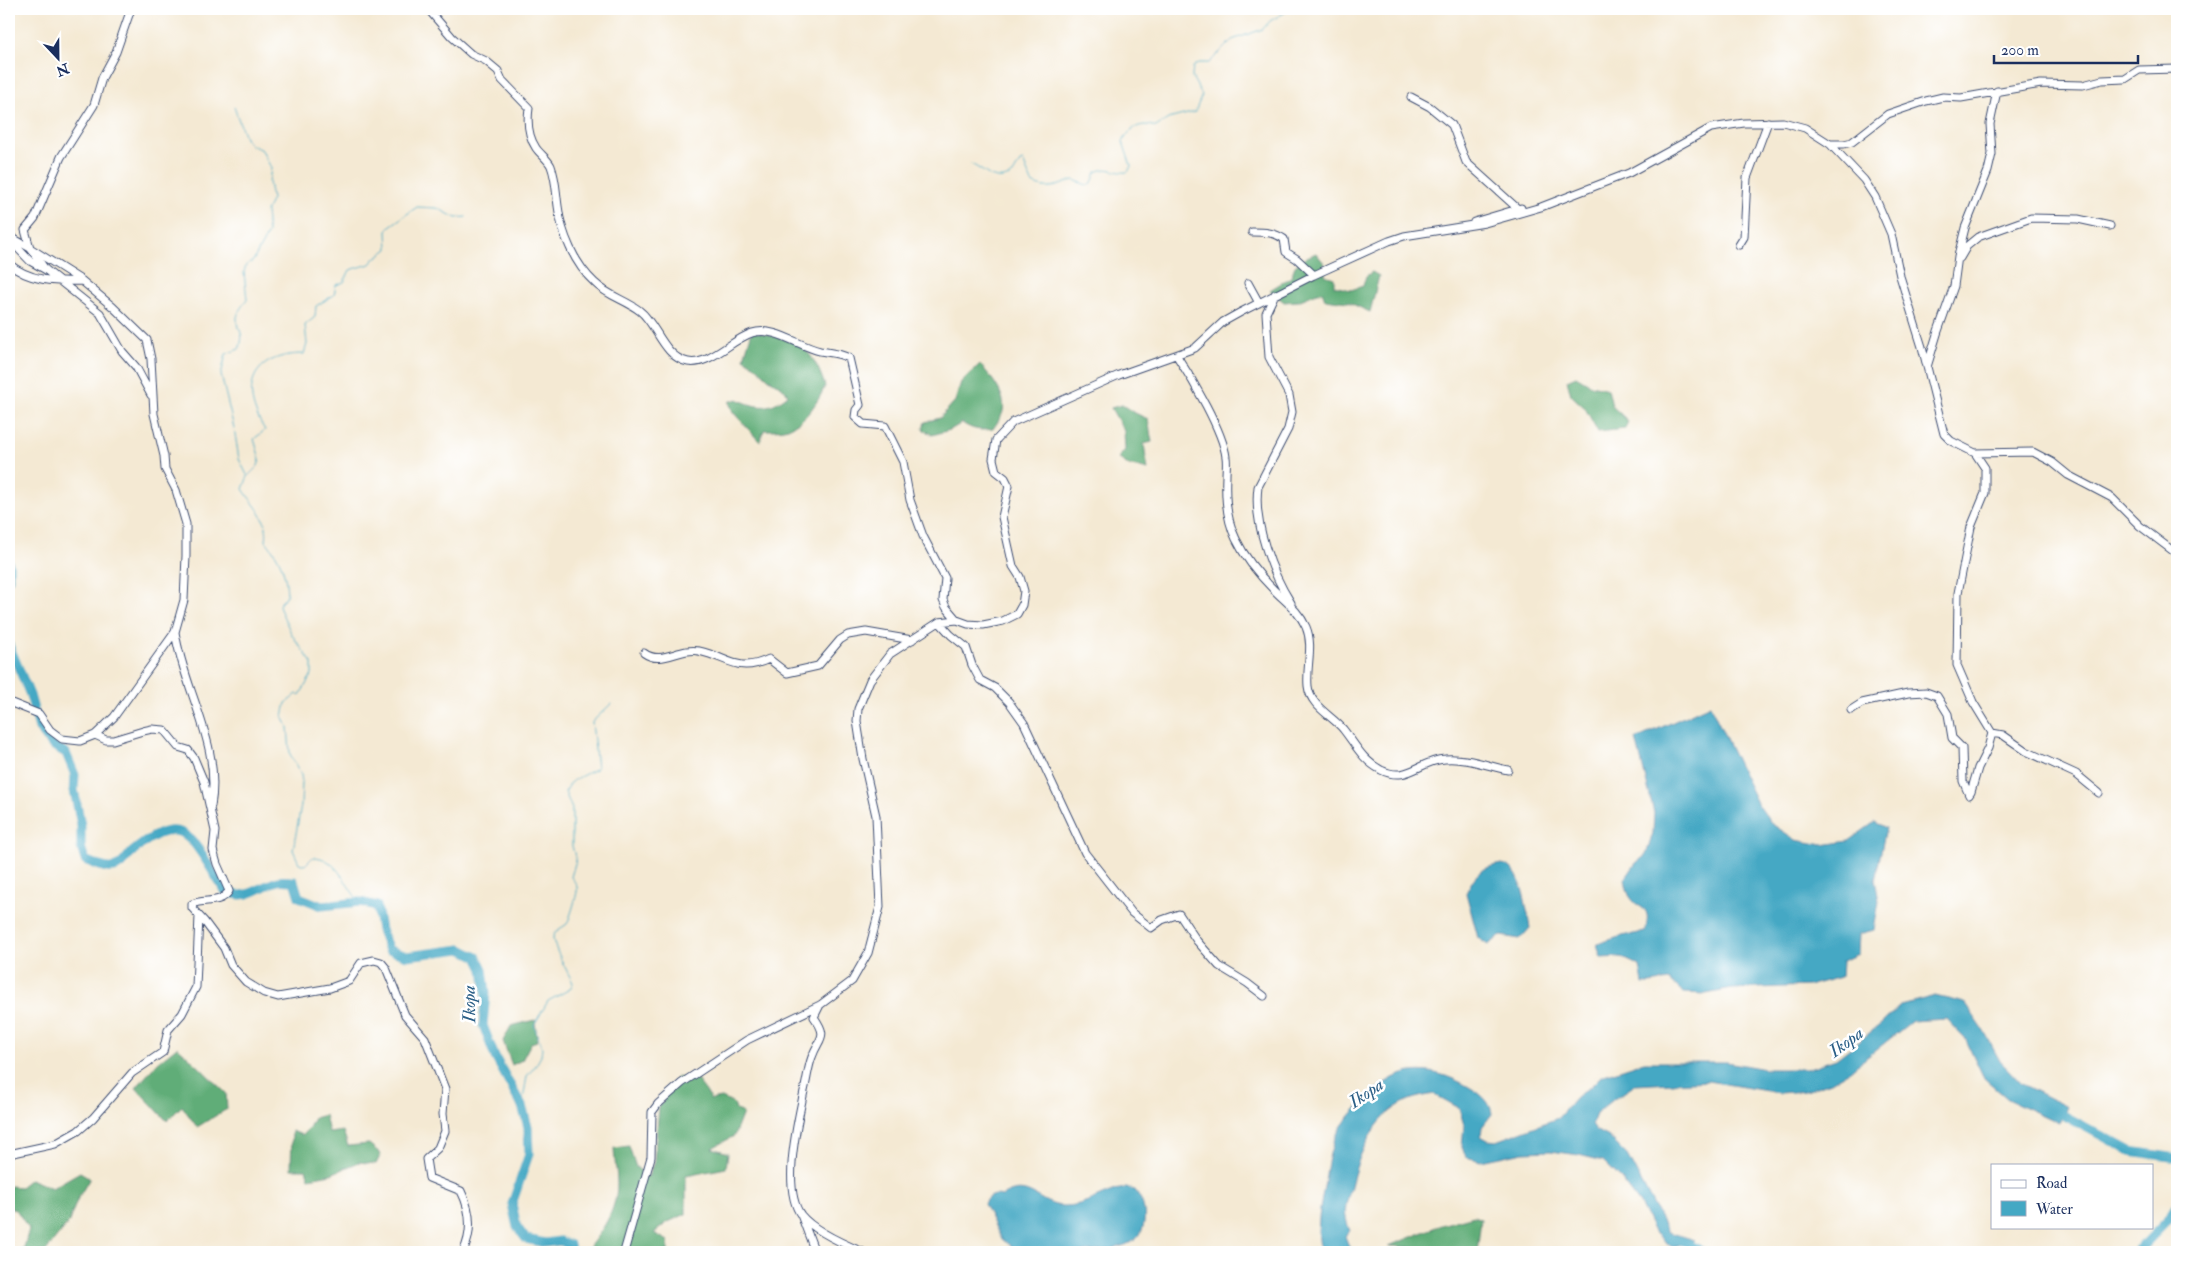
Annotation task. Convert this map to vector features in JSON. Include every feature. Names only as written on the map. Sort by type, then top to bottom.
[{"type":"street","points":[[131,9],[116,52],[102,78],[94,105],[61,157],[35,218],[24,230],[30,248],[46,270],[100,313],[122,351],[136,367],[152,396]]},
{"type":"street","points":[[428,9],[452,37],[471,54],[486,61],[498,71],[502,80],[529,108],[530,136],[536,148],[550,163],[558,188],[558,205],[562,224],[577,262],[594,283],[612,296],[640,311],[674,354],[686,362],[699,362],[709,358],[740,338],[754,333],[777,334],[820,351],[839,353],[849,358],[853,383],[859,394],[860,405],[856,410],[855,417],[863,424],[884,426],[904,462],[910,500],[923,536],[945,578],[943,600],[946,607],[957,620]]},
{"type":"street","points":[[1830,144],[1852,142],[1888,114],[1905,107],[1943,97],[1962,98],[2041,84],[2083,85],[2102,80],[2125,78],[2139,70],[2177,69]]},
{"type":"street","points":[[1927,370],[1954,286],[1965,228],[1988,171],[1992,154],[1990,124],[1997,91]]},
{"type":"street","points":[[1411,96],[1430,107],[1452,125],[1466,162],[1517,208]]},
{"type":"street","points":[[1739,245],[1744,237],[1747,178],[1768,122]]},
{"type":"street","points":[[624,1252],[650,1158],[652,1112],[658,1104],[682,1082],[747,1040],[820,1005],[852,981],[868,953],[880,907],[876,816],[863,759],[857,721],[858,709],[870,680],[890,654],[939,622],[957,620],[968,624],[983,625],[1003,621],[1017,614],[1022,606],[1024,591],[1020,577],[1013,566],[1002,517],[1009,486],[1005,478],[996,471],[993,459],[996,440],[1013,422],[1062,399],[1119,374],[1195,348],[1223,322],[1314,275],[1404,236],[1464,227],[1512,216],[1602,185],[1629,173],[1711,128],[1744,123],[1783,122],[1805,128],[1830,144],[1864,180],[1884,215],[1944,434],[1950,442],[1975,453],[2033,452],[2052,462],[2068,475],[2112,498],[2140,526],[2177,554]]},
{"type":"street","points":[[1464,227],[1477,220],[1517,208],[1541,207]]},
{"type":"street","points":[[1958,260],[1967,246],[1978,237],[2031,218],[2078,219],[2110,226]]},
{"type":"street","points":[[1252,232],[1272,232],[1280,236],[1284,239],[1286,252],[1298,259],[1314,275]]},
{"type":"street","points":[[9,238],[30,248],[81,280],[113,307],[146,340],[151,359],[152,396],[165,469],[176,490],[186,524],[184,600],[175,632],[114,717],[95,735],[80,741],[62,739],[50,730],[39,714],[9,702]]},
{"type":"street","points":[[9,238],[30,262],[46,270]]},
{"type":"street","points":[[9,264],[20,274],[60,282],[81,280]]},
{"type":"street","points":[[1248,283],[1259,303]]},
{"type":"street","points":[[1275,294],[1266,313],[1269,357],[1289,395],[1292,412],[1288,428],[1258,487],[1257,504],[1261,530],[1270,558],[1287,596],[1306,628],[1311,648],[1308,675],[1310,696],[1314,703],[1343,729],[1361,756],[1379,769],[1402,775],[1427,763],[1445,759],[1479,763],[1508,770]]},
{"type":"street","points":[[1176,356],[1202,399],[1226,457],[1226,502],[1234,536],[1241,551],[1255,569],[1297,612]]},
{"type":"street","points":[[1975,453],[1985,468],[1985,493],[1972,527],[1958,593],[1957,665],[1972,702],[1992,733],[2004,735],[2026,751],[2076,774],[2099,793]]},
{"type":"street","points":[[939,622],[966,647],[972,665],[980,680],[995,688],[1009,702],[1024,723],[1085,853],[1132,913],[1151,928],[1162,920],[1180,914],[1197,941],[1219,966],[1264,996]]},
{"type":"street","points":[[175,632],[177,649],[198,706],[212,758],[214,793],[211,810]]},
{"type":"street","points":[[644,653],[656,659],[686,650],[700,651],[743,666],[756,665],[769,659],[788,673],[818,666],[840,640],[848,635],[866,632],[912,640]]},
{"type":"street","points":[[1851,710],[1862,703],[1908,693],[1926,692],[1937,696],[1948,714],[1952,738],[1962,748],[1963,781],[1969,795],[1992,733]]},
{"type":"street","points":[[95,735],[106,740],[112,740],[143,730],[164,730],[178,747],[188,750],[194,758],[204,782],[211,810],[215,831],[213,850],[217,864],[230,891],[226,897],[218,900],[197,902],[192,904],[192,908],[224,948],[231,965],[246,982],[264,993],[278,997],[330,988],[349,981],[361,963],[374,960],[381,962],[386,968],[405,1015],[425,1038],[445,1089],[443,1114],[445,1131],[438,1148],[426,1159],[429,1178],[461,1190],[467,1204],[471,1223],[463,1252]]},
{"type":"street","points":[[9,1154],[55,1144],[78,1131],[93,1118],[132,1073],[163,1052],[168,1030],[182,1014],[196,987],[199,916]]},
{"type":"street","points":[[815,1252],[791,1183],[791,1168],[797,1126],[812,1056],[823,1038],[822,1028],[814,1017],[820,1005]]},
{"type":"street","points":[[801,1215],[838,1243],[863,1252]]},
{"type":"green space","points":[[1316,253],[1324,263],[1325,275],[1334,278],[1334,286],[1351,290],[1363,286],[1366,276],[1372,272],[1379,276],[1370,312],[1348,302],[1325,299],[1322,291],[1298,301],[1284,302],[1270,290],[1291,277],[1295,266]]},
{"type":"green space","points":[[752,331],[779,337],[799,345],[813,359],[825,386],[806,416],[788,428],[764,430],[760,442],[733,412],[729,402],[737,399],[751,405],[764,406],[782,400],[788,395],[781,387],[744,358]]},
{"type":"green space","points":[[980,364],[997,386],[1004,405],[1000,418],[993,429],[977,429],[962,423],[950,430],[932,435],[923,429],[925,422],[940,418],[955,401],[961,382]]},
{"type":"green space","points":[[1576,376],[1591,385],[1608,389],[1612,406],[1628,421],[1625,429],[1598,432],[1585,408],[1571,395],[1567,380]]},
{"type":"green space","points":[[1122,405],[1148,419],[1152,442],[1144,444],[1148,470],[1128,465],[1118,458],[1125,450],[1124,431],[1111,408]]},
{"type":"green space","points":[[535,1020],[537,1041],[531,1043],[522,1060],[512,1065],[503,1041],[511,1026]]},
{"type":"green space","points":[[177,1047],[226,1093],[227,1109],[197,1127],[182,1106],[167,1121],[136,1088],[158,1062]]},
{"type":"green space","points":[[677,1077],[688,1079],[696,1077],[710,1100],[722,1098],[734,1104],[736,1110],[743,1113],[734,1136],[712,1148],[728,1153],[726,1168],[686,1176],[686,1214],[668,1222],[654,1233],[668,1241],[668,1252],[591,1252],[590,1246],[601,1232],[615,1201],[617,1183],[614,1148],[629,1146],[636,1167],[648,1177],[654,1162],[659,1107]]},
{"type":"green space","points":[[325,1115],[329,1133],[343,1131],[348,1146],[369,1144],[381,1154],[376,1164],[359,1162],[331,1174],[309,1178],[306,1169],[291,1169],[292,1131],[302,1135],[309,1128],[314,1118]]},
{"type":"green space","points":[[80,1172],[90,1178],[77,1200],[69,1222],[45,1252],[21,1252],[24,1248],[29,1229],[17,1211],[9,1207],[9,1186],[20,1187],[30,1179],[52,1188]]},
{"type":"green space","points":[[1474,1216],[1481,1219],[1477,1252],[1419,1252],[1419,1248],[1389,1246],[1441,1225]]},
{"type":"water","points":[[1710,705],[1757,803],[1772,824],[1796,840],[1823,845],[1848,841],[1875,822],[1886,828],[1875,880],[1879,901],[1874,930],[1859,934],[1858,954],[1842,961],[1841,977],[1808,986],[1732,989],[1706,994],[1684,993],[1669,980],[1643,984],[1640,966],[1621,957],[1601,958],[1597,944],[1622,936],[1645,932],[1647,923],[1646,912],[1629,895],[1625,879],[1636,863],[1646,855],[1653,833],[1654,813],[1636,739]]},
{"type":"water","points":[[1502,864],[1512,869],[1520,882],[1530,928],[1520,939],[1501,936],[1488,945],[1478,938],[1466,893],[1480,872],[1488,867]]},
{"type":"water","points":[[1935,996],[1965,1003],[1982,1028],[2000,1061],[2022,1084],[2067,1107],[2059,1123],[2008,1099],[1984,1078],[1966,1040],[1946,1019],[1912,1021],[1851,1070],[1831,1082],[1805,1091],[1779,1093],[1708,1081],[1635,1085],[1596,1114],[1592,1124],[1596,1130],[1609,1137],[1627,1155],[1668,1232],[1695,1240],[1672,1247],[1654,1232],[1640,1204],[1622,1180],[1603,1161],[1551,1151],[1523,1152],[1481,1161],[1466,1157],[1462,1147],[1464,1125],[1459,1108],[1434,1094],[1407,1101],[1385,1116],[1377,1126],[1358,1161],[1346,1203],[1345,1213],[1350,1231],[1345,1236],[1351,1252],[1321,1252],[1318,1229],[1319,1215],[1330,1153],[1336,1135],[1342,1125],[1371,1094],[1394,1078],[1406,1073],[1432,1072],[1446,1076],[1472,1089],[1485,1099],[1491,1108],[1492,1114],[1482,1127],[1481,1136],[1488,1140],[1496,1141],[1558,1118],[1576,1097],[1601,1076],[1644,1062],[1727,1062],[1765,1069],[1806,1069],[1836,1059],[1881,1024],[1901,1005]]},
{"type":"water","points":[[1118,1189],[1135,1190],[1140,1197],[1144,1213],[1143,1227],[1136,1239],[1126,1245],[1096,1251],[1061,1253],[1017,1252],[1001,1238],[984,1204],[992,1196],[1002,1196],[1019,1190],[1027,1191],[1054,1205],[1071,1206]]},
{"type":"waterway","points":[[971,164],[991,176],[1001,178],[1013,174],[1020,162],[1023,161],[1032,183],[1043,187],[1057,186],[1073,180],[1088,185],[1092,182],[1096,172],[1105,169],[1128,172],[1131,166],[1123,142],[1133,129],[1146,125],[1156,127],[1168,119],[1195,112],[1202,95],[1192,77],[1193,67],[1199,63],[1209,63],[1232,40],[1263,29],[1270,21],[1291,9]]},
{"type":"waterway","points":[[234,107],[246,140],[251,145],[262,150],[271,168],[269,182],[272,199],[266,211],[268,233],[253,261],[246,265],[244,272],[247,300],[237,318],[242,339],[239,349],[226,354],[221,375],[234,428],[239,459],[247,475]]},
{"type":"waterway","points":[[360,902],[341,874],[329,862],[322,858],[313,857],[305,865],[299,863],[293,850],[301,806],[302,782],[301,775],[290,754],[288,727],[283,716],[286,703],[297,694],[300,695],[312,674],[312,663],[292,635],[280,609],[279,605],[287,594],[284,572],[279,559],[266,541],[267,533],[263,519],[243,489],[248,476],[258,466],[260,459],[254,439],[265,430],[252,400],[252,387],[255,376],[262,367],[272,360],[304,354],[307,344],[305,325],[315,317],[316,306],[334,295],[336,285],[344,282],[350,270],[370,264],[388,249],[387,231],[390,226],[417,207],[437,208],[456,218],[466,217]]},
{"type":"waterway","points":[[9,564],[9,579]]},
{"type":"waterway","name":"Ikopa","points":[[9,645],[30,695],[39,728],[52,745],[66,753],[75,775],[74,790],[81,825],[81,847],[85,860],[103,867],[114,868],[120,866],[131,853],[151,838],[158,834],[174,831],[188,837],[193,842],[225,891],[240,895],[278,881],[294,881],[299,897],[322,906],[360,902],[377,906],[381,930],[389,950],[407,956],[461,949],[477,957],[483,969],[486,993],[483,1025],[495,1057],[522,1106],[528,1127],[529,1154],[512,1204],[517,1227],[526,1239],[545,1243],[560,1241],[570,1245],[571,1252]]},
{"type":"waterway","points":[[522,1106],[527,1076],[541,1056],[542,1048],[534,1025],[548,1001],[570,989],[573,983],[553,941],[557,931],[567,924],[577,891],[571,877],[576,860],[572,846],[572,809],[565,792],[572,781],[597,768],[592,722],[611,704]]},
{"type":"waterway","name":"Ikopa","points":[[2054,1110],[2130,1151],[2177,1158]]},
{"type":"waterway","name":"Ikopa","points":[[2137,1252],[2168,1220],[2177,1206]]},
{"type":"waterway","name":"Ikopa","points":[[1678,1240],[1688,1243],[1703,1252]]}]
